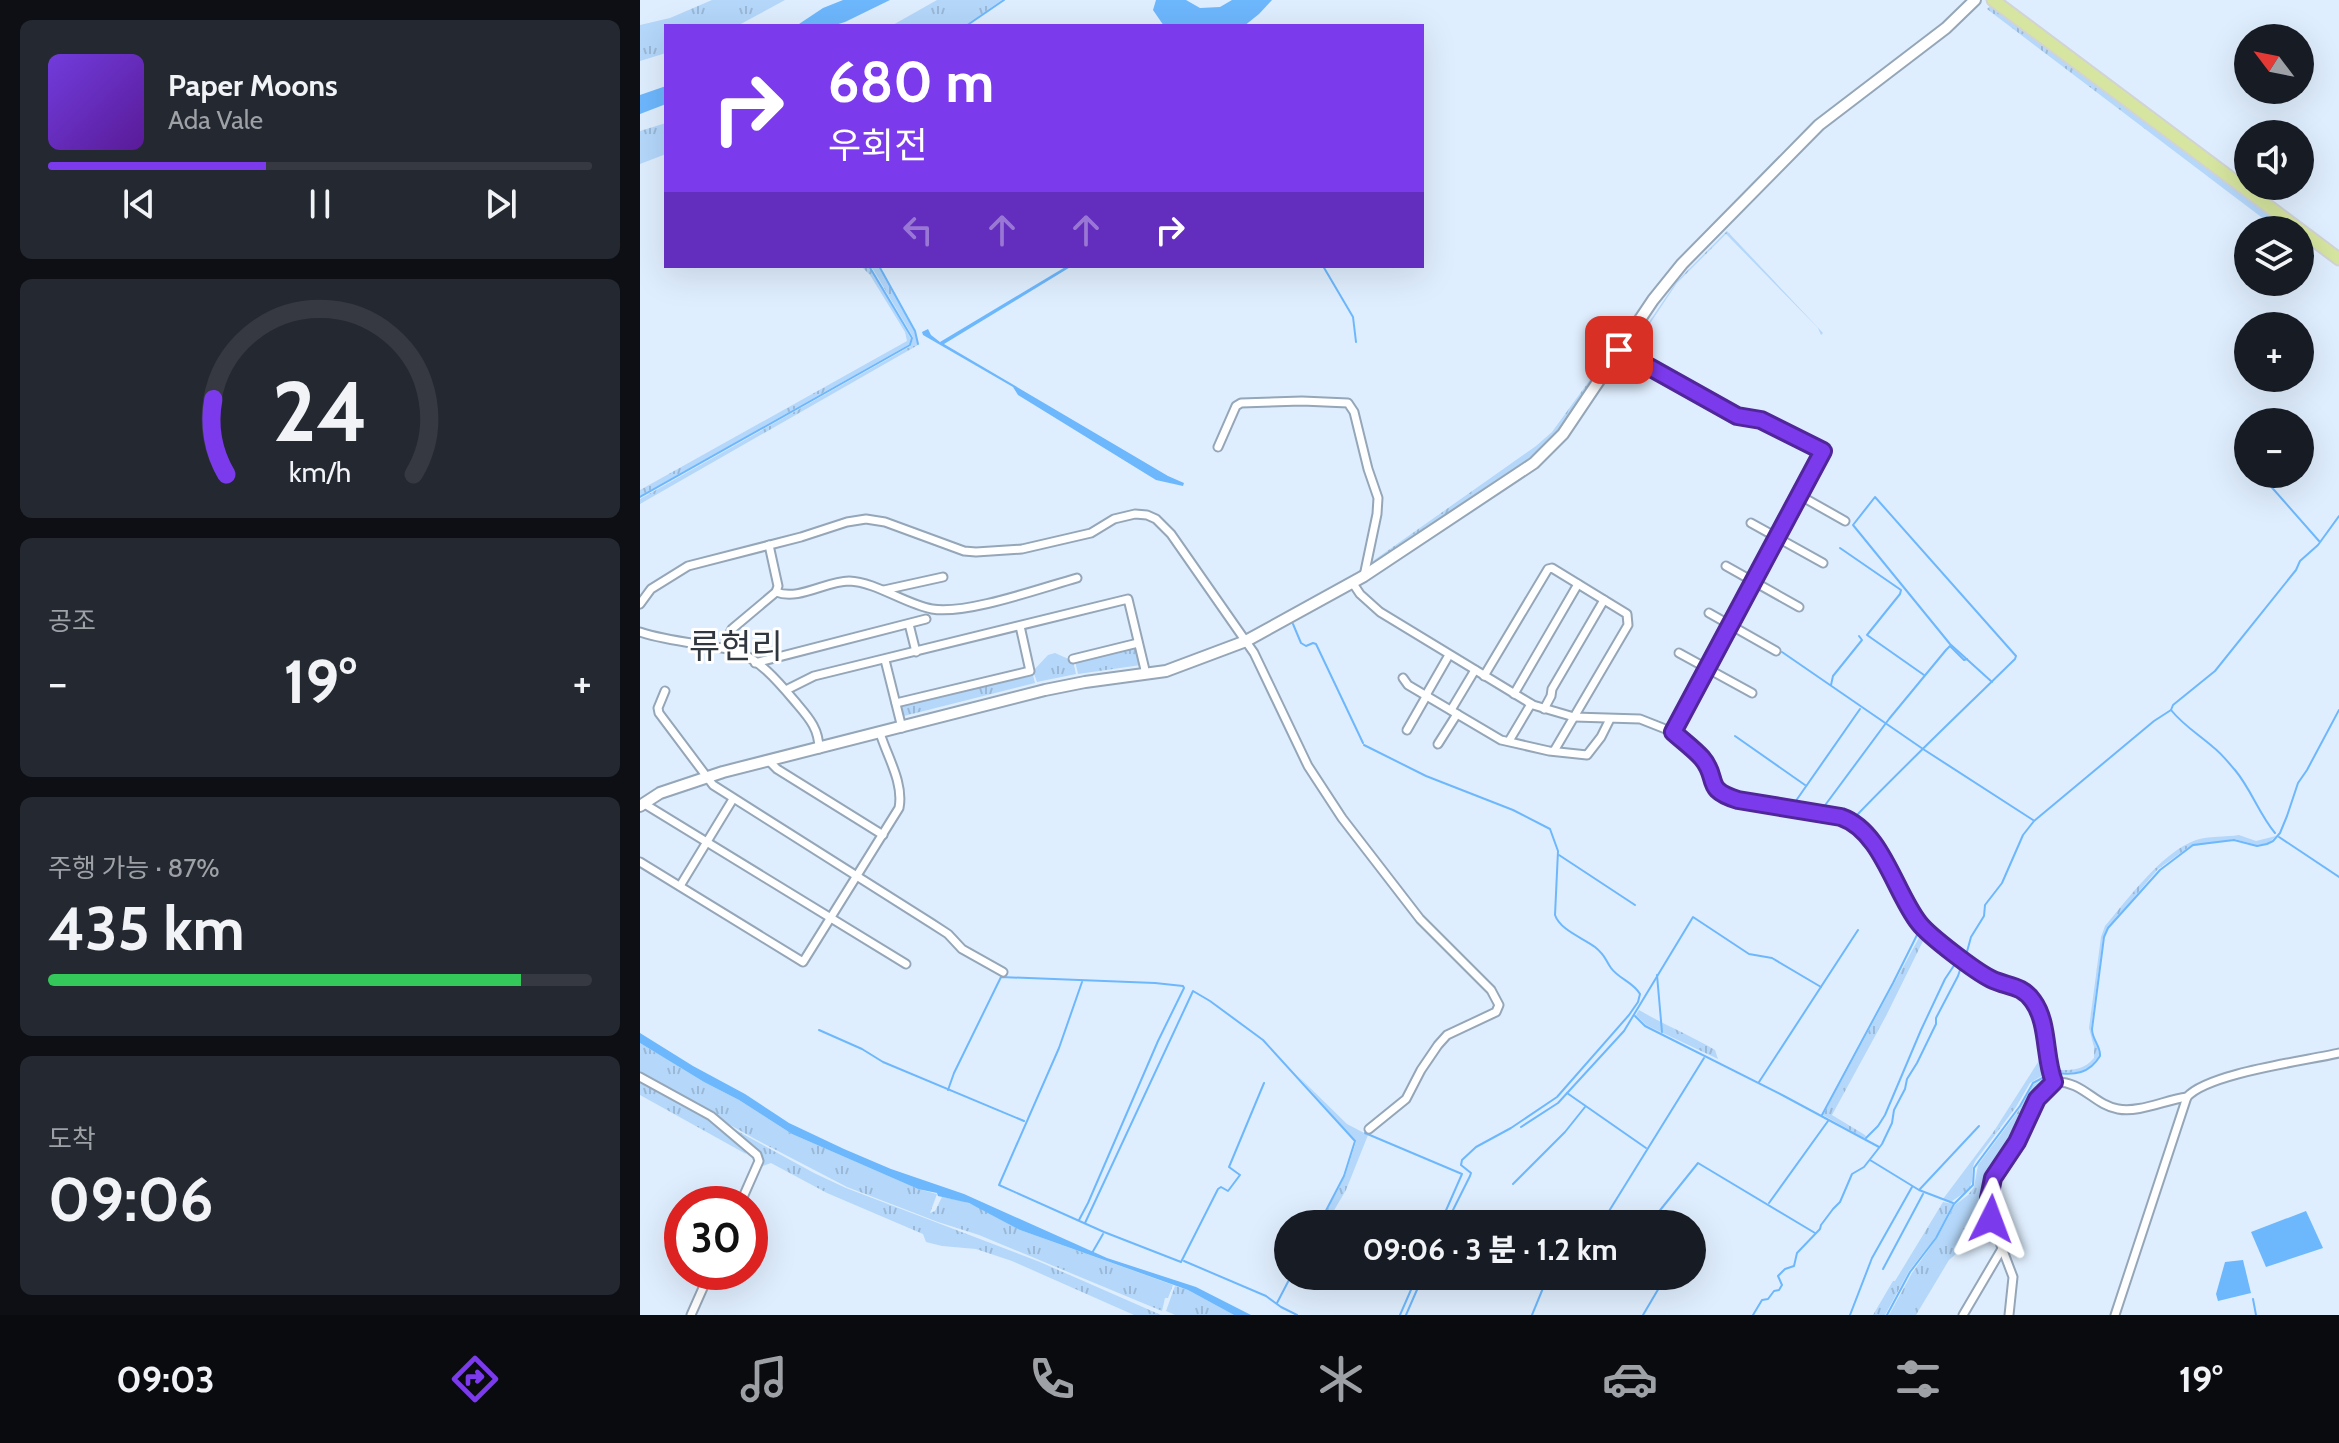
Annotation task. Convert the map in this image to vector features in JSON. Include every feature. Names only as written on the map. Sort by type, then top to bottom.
[{"type":"main road","points":[[642,804],[660,793],[769,761],[1057,688],[1166,671],[1246,641],[1364,576],[1517,476],[1551,448],[1576,417],[1668,279],[1819,125],[1946,28],[1975,0]]},
{"type":"main road","points":[[1993,0],[2339,259]]},
{"type":"street","points":[[1619,350],[1737,416],[1761,420],[1823,451],[1673,732]]},
{"type":"street","points":[[1218,447],[1236,406],[1241,403],[1302,401],[1351,405],[1378,498],[1364,576]]},
{"type":"street","points":[[1799,495],[1845,521]]},
{"type":"street","points":[[640,604],[651,589],[688,566],[847,522],[866,519],[885,522],[964,551],[1004,551],[1091,533],[1114,519],[1135,514],[1156,519],[1171,534],[1246,641],[1324,792],[1420,919],[1491,990],[1499,1005],[1496,1012],[1447,1035],[1429,1056],[1406,1099],[1369,1129]]},
{"type":"street","points":[[1751,523],[1823,563]]},
{"type":"street","points":[[769,545],[777,576],[776,592],[732,629],[728,644],[786,690],[819,735],[819,749]]},
{"type":"street","points":[[1726,566],[1799,607]]},
{"type":"street","points":[[1484,676],[1547,569],[1552,568],[1627,614],[1628,625],[1554,751]]},
{"type":"street","points":[[882,591],[943,577]]},
{"type":"street","points":[[776,592],[783,595],[847,581],[919,606],[943,610],[999,600],[1077,578]]},
{"type":"street","points":[[1352,582],[1380,612],[1531,704],[1574,717],[1640,719],[1673,732],[1705,761],[1713,786],[1724,796],[1841,817],[1853,823],[1883,858],[1918,922],[1989,978],[2023,990],[2035,1003],[2048,1068],[2054,1082]]},
{"type":"street","points":[[1514,694],[1578,584]]},
{"type":"street","points":[[786,690],[814,676],[1128,599],[1146,674]]},
{"type":"street","points":[[1544,709],[1552,689],[1604,600]]},
{"type":"street","points":[[1709,613],[1776,651]]},
{"type":"street","points":[[755,663],[926,619]]},
{"type":"street","points":[[909,624],[916,652]]},
{"type":"street","points":[[896,703],[1030,671],[1020,626]]},
{"type":"street","points":[[640,632],[734,651]]},
{"type":"street","points":[[1073,659],[1138,643]]},
{"type":"street","points":[[1679,653],[1752,693]]},
{"type":"street","points":[[1407,730],[1449,655]]},
{"type":"street","points":[[885,660],[902,728]]},
{"type":"street","points":[[1438,744],[1475,670]]},
{"type":"street","points":[[1403,678],[1408,685],[1501,740],[1554,751],[1587,755],[1610,719]]},
{"type":"street","points":[[665,691],[659,713],[713,785],[948,934],[962,949],[1003,972]]},
{"type":"street","points":[[1509,741],[1531,704]]},
{"type":"street","points":[[640,862],[803,962],[897,813],[901,800],[898,783],[880,733]]},
{"type":"street","points":[[769,761],[883,835]]},
{"type":"street","points":[[680,886],[733,799]]},
{"type":"street","points":[[642,804],[906,964]]},
{"type":"street","points":[[2115,1315],[2187,1097],[2193,1090],[2226,1077],[2339,1053]]},
{"type":"street","points":[[640,1077],[714,1119],[757,1155],[759,1161],[748,1186]]},
{"type":"street","points":[[2009,1315],[2013,1277],[1990,1211],[1991,1186],[2017,1142],[2037,1099],[2054,1082],[2079,1087],[2109,1107],[2122,1110],[2187,1097]]},
{"type":"street","points":[[1963,1315],[2003,1247]]},
{"type":"street","points":[[691,1315],[702,1290]]},
{"type":"green space","points":[[712,0],[785,0],[741,24],[664,24],[664,54],[640,61],[640,25],[670,18]]},
{"type":"green space","points":[[937,0],[1002,0],[968,24],[895,24]]},
{"type":"green space","points":[[1990,6],[2234,189],[2234,196],[1987,9]]},
{"type":"green space","points":[[664,124],[664,155],[640,164],[640,131]]},
{"type":"green space","points":[[2239,200],[2249,200],[2270,216],[2260,216]]},
{"type":"green space","points":[[1727,231],[1823,333],[1821,335],[1818,328],[1726,234],[1677,283],[1633,349],[1735,413],[1630,350],[1677,281]]},
{"type":"green space","points":[[863,268],[872,271],[911,339],[910,344],[640,496],[640,490],[907,341],[905,332]]},
{"type":"green space","points":[[872,268],[879,268],[914,330],[918,345],[640,504],[640,499],[911,346],[913,337]]},
{"type":"green space","points":[[1621,337],[1557,434],[1543,448],[1371,565],[1552,432]]},
{"type":"green space","points":[[1137,646],[1141,665],[1078,674],[1075,661]]},
{"type":"green space","points":[[1055,653],[1073,661],[1076,674],[1037,682],[1033,671],[1048,655]]},
{"type":"green space","points":[[1032,671],[1035,683],[900,717],[897,706]]},
{"type":"green space","points":[[2239,835],[2256,841],[2276,836],[2267,844],[2256,845],[2235,839],[2189,847],[2158,869],[2108,928],[2103,938],[2091,1029],[2099,1056],[2084,1071],[2052,1073],[2048,1062],[2047,1034],[2050,1035],[2050,1058],[2056,1070],[2081,1068],[2094,1058],[2089,1028],[2101,937],[2105,926],[2146,877],[2183,846],[2201,839]]},
{"type":"green space","points":[[1922,932],[1956,959],[1952,962],[1924,939],[1832,1115],[1865,1135],[1864,1138],[1823,1115]]},
{"type":"green space","points":[[1639,1010],[1715,1050],[1718,1059],[1646,1025],[1636,1015]]},
{"type":"green space","points":[[640,1043],[792,1134],[918,1189],[937,1194],[930,1213],[935,1211],[942,1197],[963,1201],[986,1210],[1020,1230],[1173,1285],[1162,1311],[979,1235],[847,1187],[640,1074]]},
{"type":"green space","points":[[2043,1057],[2047,1073],[2030,1083],[1976,1160],[1969,1188],[1951,1202],[1943,1199],[1994,1131]]},
{"type":"green space","points":[[1298,1076],[1347,1124],[1368,1135],[1346,1190],[1334,1210],[1327,1210],[1345,1176],[1356,1142]]},
{"type":"green space","points":[[2049,1076],[1991,1179],[1991,1223],[1949,1260],[1916,1315],[1889,1315],[1955,1205],[1974,1187],[1978,1165],[2019,1110],[2033,1085]]},
{"type":"green space","points":[[640,1081],[708,1117],[746,1154],[640,1095]]},
{"type":"green space","points":[[721,1122],[846,1188],[1040,1262],[1161,1315],[1134,1315],[1012,1261],[976,1249],[926,1242],[923,1234],[827,1193],[771,1163],[760,1167],[760,1160]]},
{"type":"green space","points":[[1943,1202],[1953,1204],[1935,1238],[1909,1271],[1885,1315],[1873,1315],[1893,1281]]},
{"type":"green space","points":[[1175,1286],[1234,1315],[1175,1315],[1166,1311]]},
{"type":"water","points":[[843,0],[890,0],[838,24],[799,24],[823,8]]},
{"type":"water","points":[[1156,0],[1186,0],[1200,8],[1220,7],[1232,0],[1272,0],[1246,24],[1163,24],[1153,10]]},
{"type":"water","points":[[664,87],[664,105],[640,114],[640,95]]},
{"type":"water","points":[[1064,268],[1069,268],[944,344],[1184,483],[1183,486],[1156,480],[922,332],[928,329],[940,342]]},
{"type":"water","points":[[640,1033],[789,1123],[844,1149],[964,1194],[1107,1258],[1196,1287],[1251,1315],[1234,1315],[1188,1290],[1020,1230],[969,1203],[918,1189],[792,1134],[640,1043]]},
{"type":"water","points":[[2306,1211],[2323,1248],[2266,1267],[2251,1232]]},
{"type":"water","points":[[2243,1260],[2251,1293],[2218,1301],[2216,1294],[2225,1262]]},
{"type":"waterway","points":[[969,24],[1004,0]]},
{"type":"waterway","points":[[640,497],[910,345],[912,338],[870,268]]},
{"type":"waterway","points":[[880,268],[915,331],[918,344]]},
{"type":"waterway","points":[[1324,268],[1353,317],[1356,342]]},
{"type":"waterway","points":[[2272,488],[2319,541]]},
{"type":"waterway","points":[[1808,808],[1856,816],[1915,756],[1935,737],[1955,717],[1975,698],[1995,678],[2015,659],[2016,656],[1875,497],[1853,525],[1950,644],[1992,682]]},
{"type":"waterway","points":[[2275,833],[2235,770],[2171,710],[2173,705],[2215,671],[2339,516]]},
{"type":"waterway","points":[[1840,548],[1901,590],[1867,635],[1924,675]]},
{"type":"waterway","points":[[1293,624],[1301,643],[1306,646],[1316,644],[1363,743]]},
{"type":"waterway","points":[[1831,685],[1833,676],[1862,640],[1859,636]]},
{"type":"waterway","points":[[1823,808],[1889,719],[1946,650],[1950,646],[1964,660],[1967,659]]},
{"type":"waterway","points":[[1782,652],[2033,820]]},
{"type":"waterway","points":[[1793,805],[1860,709]]},
{"type":"waterway","points":[[1965,959],[1971,937],[1984,916],[1985,905],[2002,883],[2023,835],[2034,821],[2171,710]]},
{"type":"waterway","points":[[2056,1073],[2081,1072],[2091,1067],[2100,1056],[2092,1029],[2104,937],[2108,928],[2160,870],[2193,845],[2234,840],[2257,846],[2273,841],[2280,833],[2298,783],[2339,710]]},
{"type":"waterway","points":[[1735,736],[1805,785]]},
{"type":"waterway","points":[[1364,745],[1426,776],[1513,810],[1550,829],[1558,851],[1555,915],[1567,929],[1599,950],[1614,972],[1640,994],[1629,1015],[1557,1097],[1476,1147],[1462,1160],[1461,1165],[1471,1173],[1453,1210]]},
{"type":"waterway","points":[[2279,837],[2339,877]]},
{"type":"waterway","points":[[1559,855],[1635,905]]},
{"type":"waterway","points":[[1521,1127],[1558,1103],[1624,1031],[1693,917],[1749,954],[1772,958],[1821,987]]},
{"type":"waterway","points":[[1759,1082],[1858,930]]},
{"type":"waterway","points":[[1822,1115],[1919,931]]},
{"type":"waterway","points":[[1866,1138],[1885,1115],[1945,979],[1957,961],[1961,963]]},
{"type":"waterway","points":[[1753,1315],[1762,1300],[1779,1290],[1782,1285],[1778,1276],[1794,1266],[1797,1253],[1840,1202],[1852,1174],[1864,1167],[1882,1144],[1907,1079],[1936,1024],[1962,964]]},
{"type":"waterway","points":[[1657,975],[1662,1032]]},
{"type":"waterway","points":[[948,1090],[1001,977],[1183,986],[1079,1220]]},
{"type":"waterway","points":[[1082,982],[1059,1048],[999,1185],[1181,1262],[1218,1189],[1221,1187],[1228,1191],[1240,1175],[1229,1167],[1264,1083]]},
{"type":"waterway","points":[[1085,1223],[1193,991],[1263,1040],[1355,1141],[1344,1176],[1326,1210]]},
{"type":"waterway","points":[[1635,1016],[1645,1026],[1879,1147]]},
{"type":"waterway","points":[[819,1030],[883,1062],[1024,1121]]},
{"type":"waterway","points":[[1610,1210],[1704,1058]]},
{"type":"waterway","points":[[1887,1315],[1910,1272],[1936,1238],[1954,1204],[1973,1185],[1974,1168],[2020,1106],[2033,1083],[2048,1075]]},
{"type":"waterway","points":[[1567,1093],[1646,1148]]},
{"type":"waterway","points":[[1513,1184],[1565,1132],[1585,1107]]},
{"type":"waterway","points":[[1769,1203],[1828,1121]]},
{"type":"waterway","points":[[1920,1189],[1979,1126]]},
{"type":"waterway","points":[[1365,1133],[1462,1174],[1446,1210]]},
{"type":"waterway","points":[[1870,1160],[1919,1190],[1953,1203]]},
{"type":"waterway","points":[[1660,1210],[1698,1163],[1815,1233]]},
{"type":"waterway","points":[[1850,1315],[1872,1258],[1912,1187]]},
{"type":"waterway","points":[[1883,1269],[1923,1194]]},
{"type":"waterway","points":[[1092,1253],[1103,1234]]},
{"type":"waterway","points":[[1184,1261],[1266,1296],[1297,1315]]},
{"type":"waterway","points":[[1277,1303],[1284,1290]]},
{"type":"waterway","points":[[1400,1315],[1411,1290]]},
{"type":"waterway","points":[[1406,1315],[1417,1290]]},
{"type":"waterway","points":[[1532,1315],[1542,1290]]},
{"type":"waterway","points":[[1643,1315],[1658,1290]]},
{"type":"waterway","points":[[2253,1299],[2256,1315]]},
{"type":"district","name":"류현리","points":[[736,646]]},
{"type":"route","points":[[1619,350],[1737,416],[1772,424],[1823,451],[1673,732],[1705,761],[1713,786],[1724,796],[1841,817],[1853,823],[1875,846],[1907,905],[1926,931],[1982,974],[1998,983],[2017,986],[2035,1003],[2044,1034],[2048,1068],[2054,1082],[2037,1099],[2017,1142],[1993,1178],[1989,1198],[1991,1219]]}]
